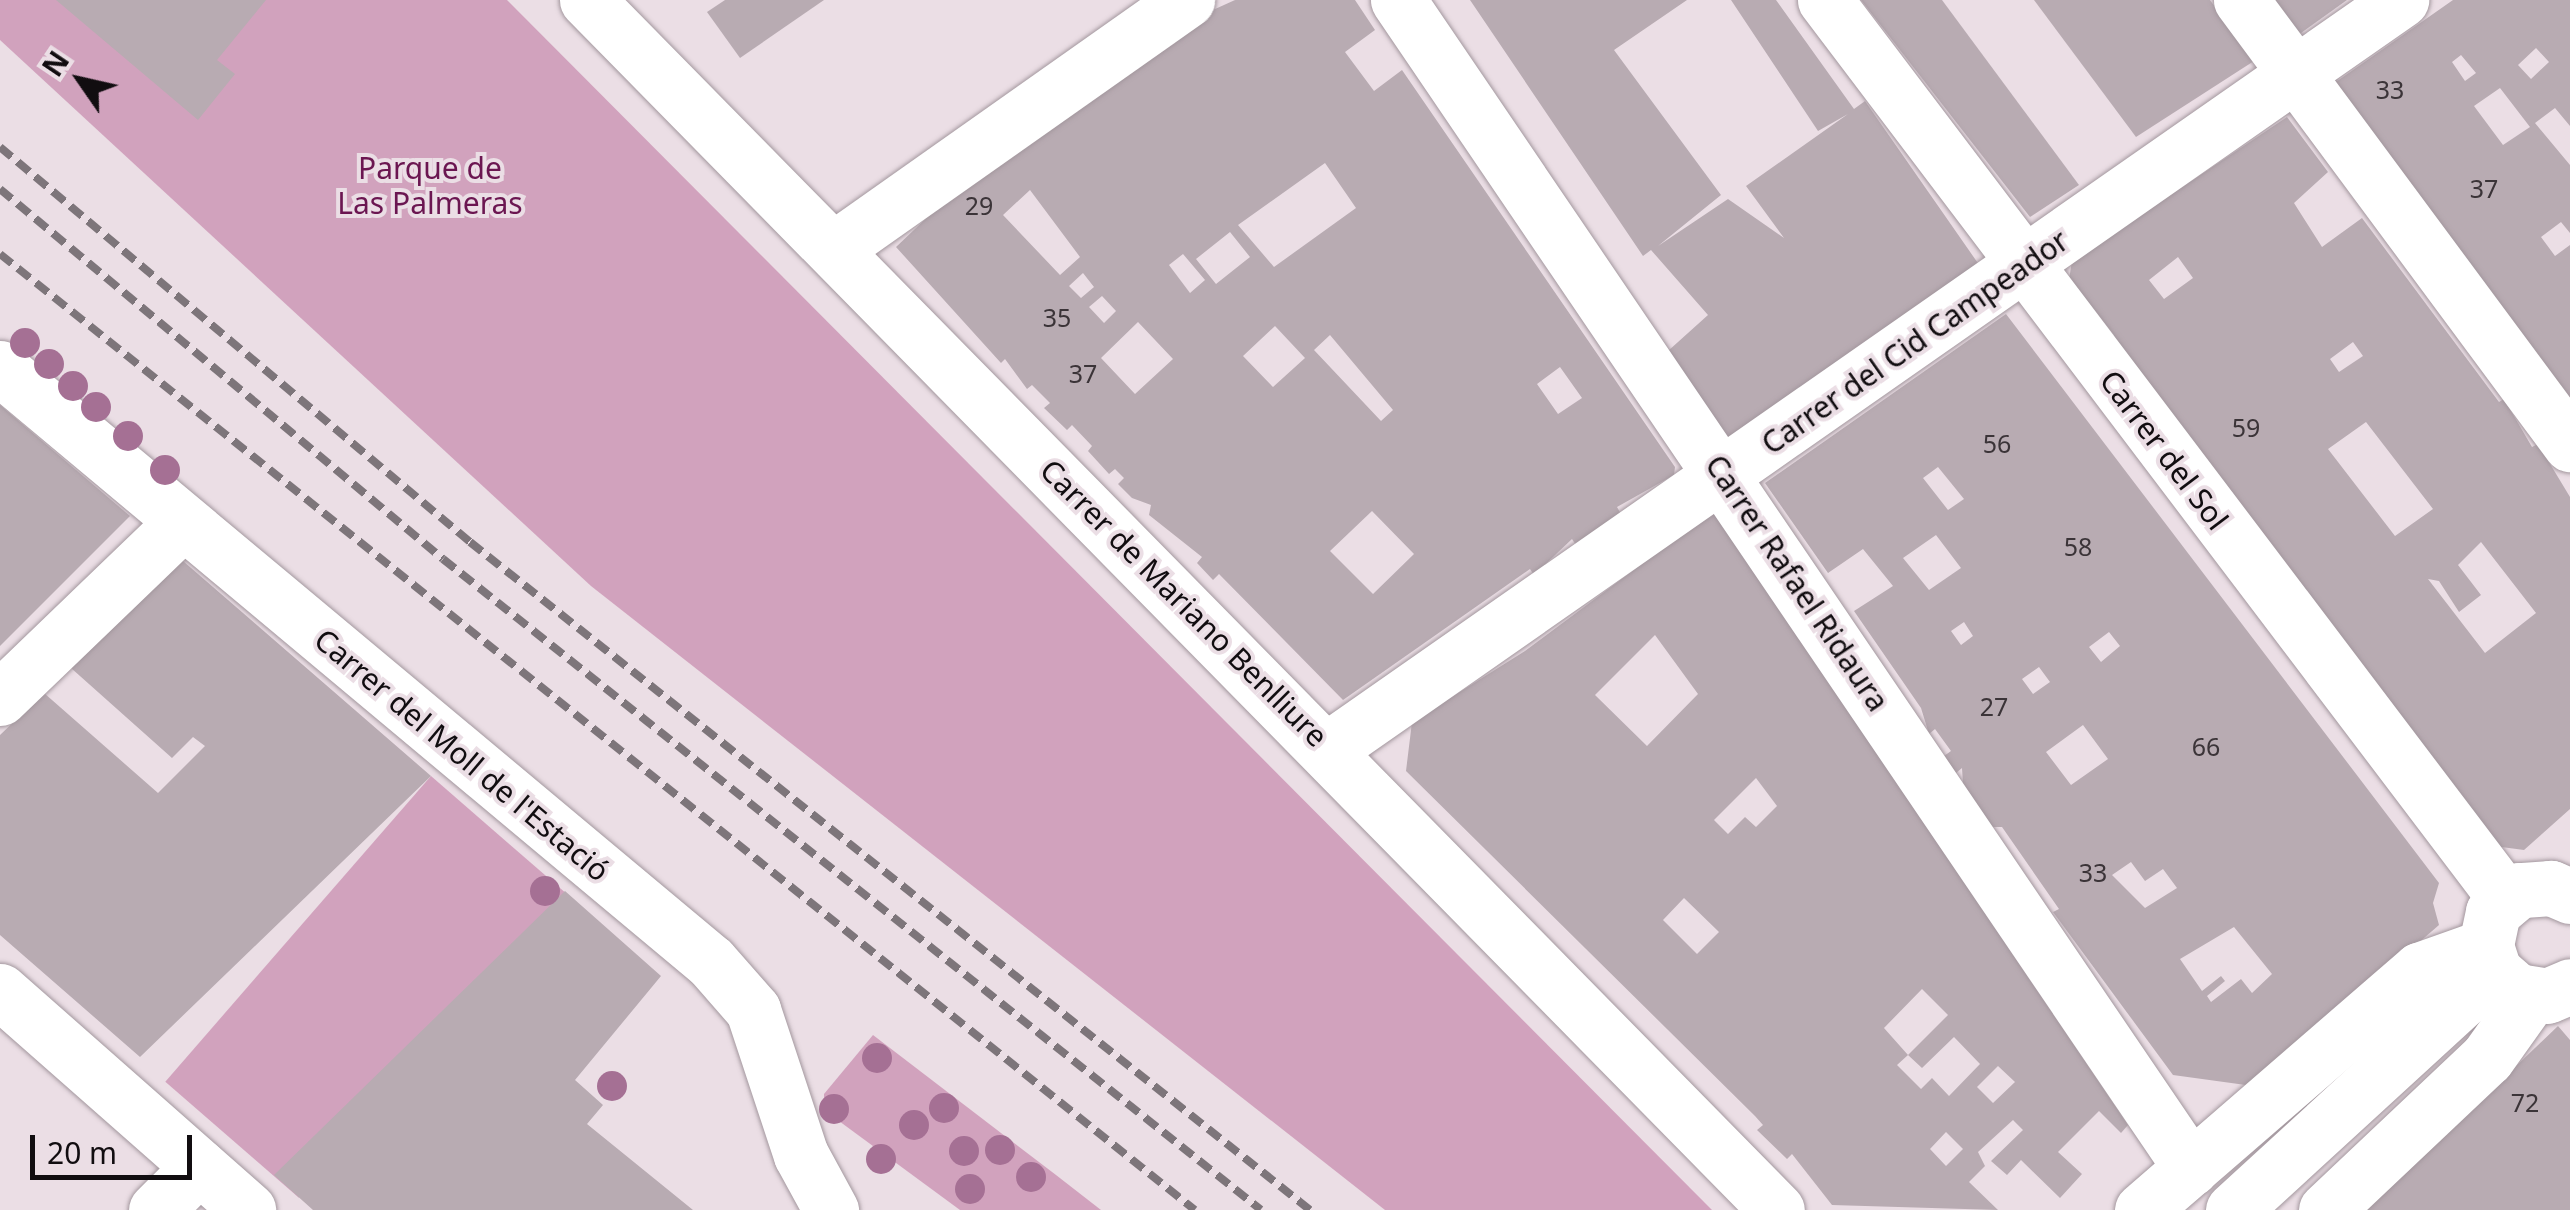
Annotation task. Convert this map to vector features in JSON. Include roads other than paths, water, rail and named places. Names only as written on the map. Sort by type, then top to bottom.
[{"type":"street","name":"Carrer de Mariano Benlliure","points":[[587,0],[1328,749],[1777,1210]]},
{"type":"street","points":[[835,248],[1187,0]]},
{"type":"street","name":"Carrer Rafael Ridaura","points":[[1398,0],[1726,477],[2191,1168]]},
{"type":"street","name":"Carrer del Sol","points":[[1825,0],[2023,265],[2517,959]]},
{"type":"street","points":[[2242,0],[2570,444]]},
{"type":"street","name":"Carrer del Cid Campeador","points":[[1328,749],[1726,477],[2400,0]]},
{"type":"street","name":"Carrer del Moll de l'Estació","points":[[0,368],[182,524],[711,962],[753,1010],[801,1155],[831,1210]]},
{"type":"street","points":[[0,698],[182,524]]},
{"type":"street","points":[[2326,1210],[2487,1058],[2535,886],[2570,896]]},
{"type":"street","points":[[2142,1210],[2419,970],[2517,959]]},
{"type":"street","points":[[2233,1210],[2517,959]]},
{"type":"street","points":[[0,991],[248,1210]]},
{"type":"street","points":[[156,1210],[199,1167]]},
{"type":"railway","points":[[0,147],[470,542],[1310,1210]]},
{"type":"railway","points":[[0,189],[443,559],[1261,1210]]},
{"type":"railway","points":[[0,254],[1195,1210]]},
{"type":"park label","name":"Parque de Las Palmeras","points":[[430,185]]}]
